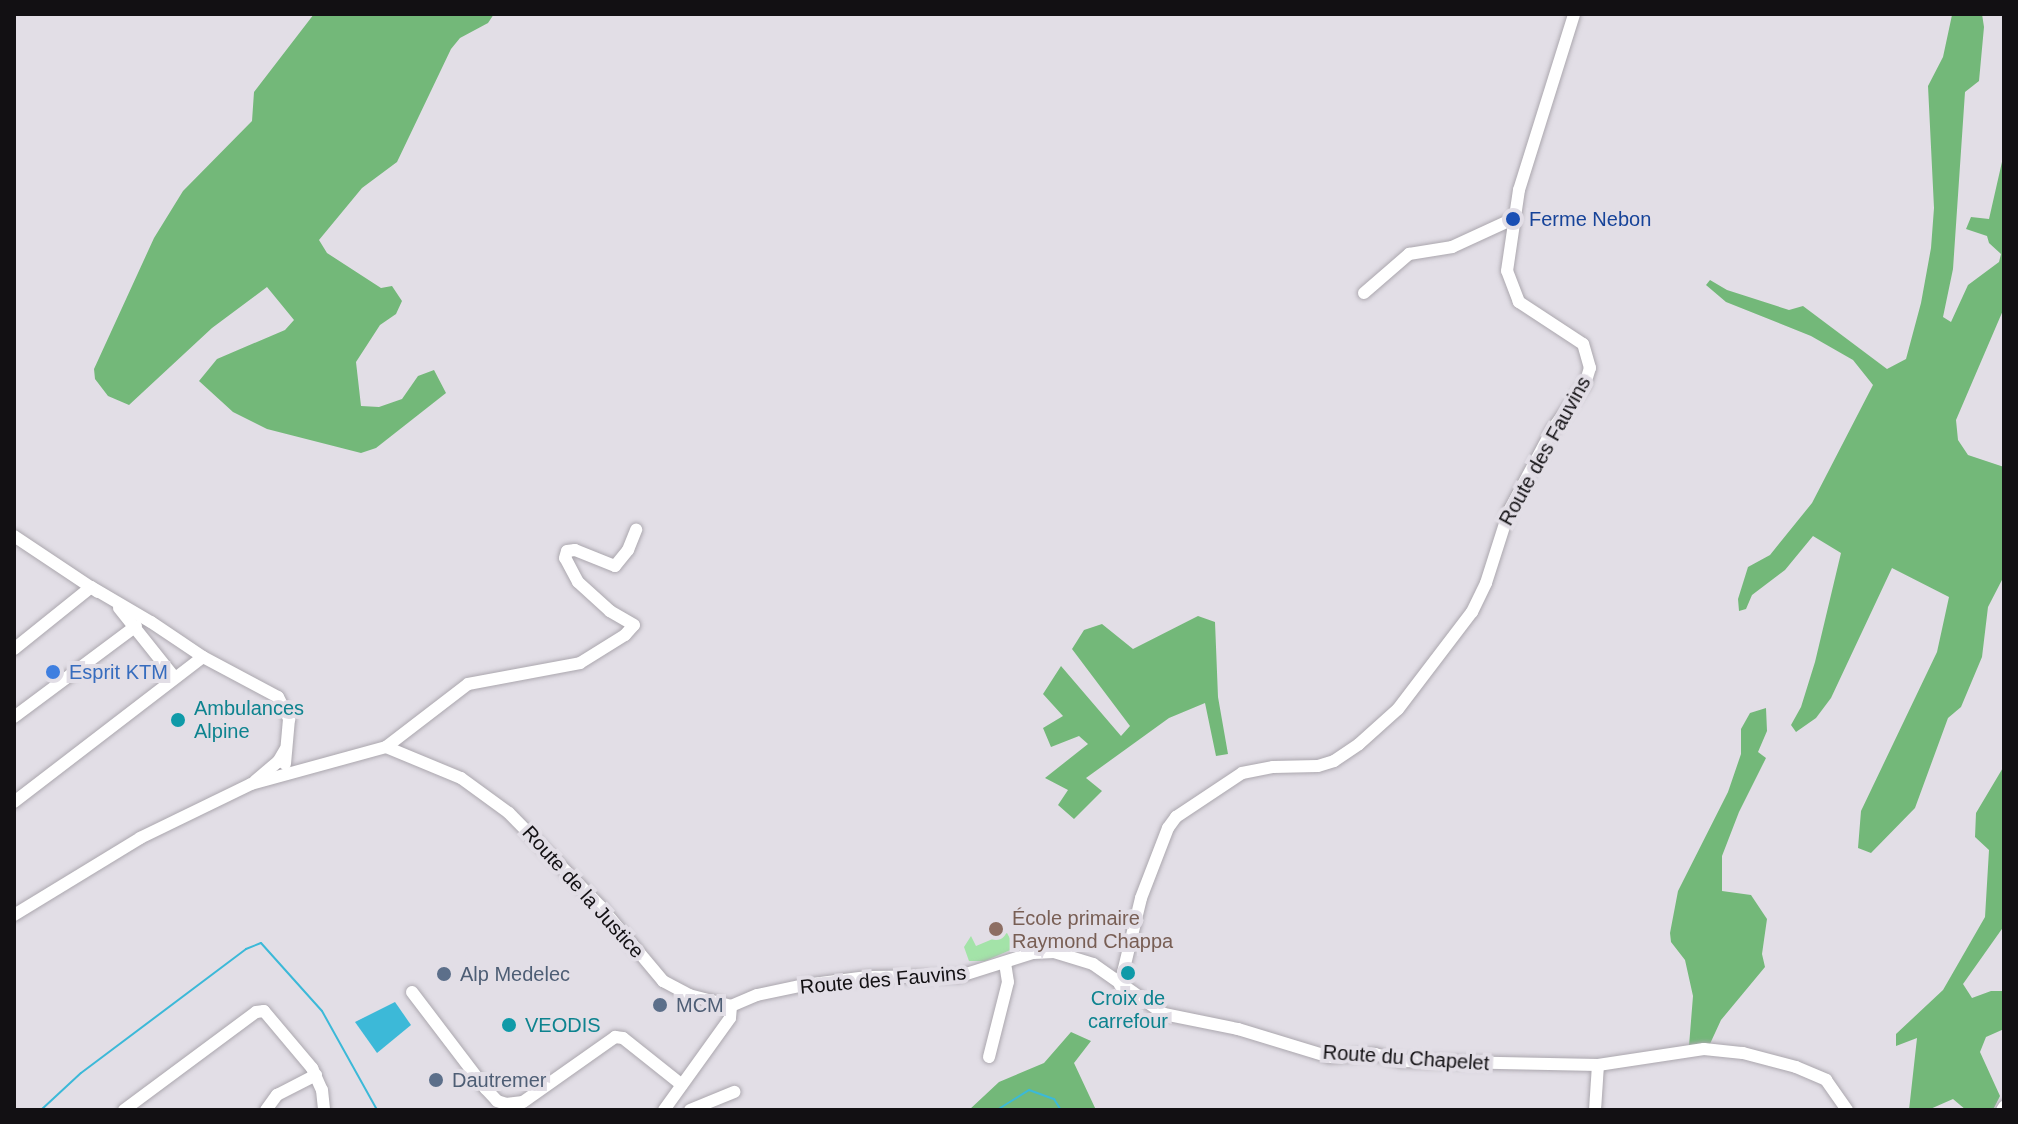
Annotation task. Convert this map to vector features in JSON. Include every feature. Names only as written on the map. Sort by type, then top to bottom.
[{"type":"street","name":"Route des Fauvins","points":[[731,1006],[757,995],[805,985],[867,977],[960,976],[1033,953],[1067,953],[1093,964],[1120,985],[1146,883],[1168,828],[1176,817],[1242,773],[1273,767],[1318,766],[1346,754],[1398,709],[1480,599],[1509,511],[1552,430],[1585,384],[1590,368],[1587,351],[1578,338],[1526,308],[1512,292],[1507,271],[1513,219],[1574,14]]},
{"type":"street","points":[[1364,293],[1409,254],[1452,247],[1513,219]]},
{"type":"street","points":[[17,915],[140,838],[281,769],[302,771],[363,751],[386,747],[468,684],[580,663],[605,649],[634,625],[610,611],[578,582],[565,558],[567,551],[575,550],[615,566],[628,550],[636,530]]},
{"type":"street","points":[[14,536],[203,657],[278,697],[289,719],[281,769]]},
{"type":"street","points":[[91,587],[138,629],[174,677]]},
{"type":"street","points":[[14,649],[91,587]]},
{"type":"street","points":[[14,717],[151,622]]},
{"type":"street","points":[[14,802],[203,657]]},
{"type":"street","name":"Route de la Justice","points":[[386,747],[461,778],[509,813],[591,896],[663,981],[689,995],[731,1006]]},
{"type":"street","points":[[989,1057],[1008,982],[1005,963]]},
{"type":"street","name":"Route du Chapelet","points":[[1120,985],[1164,1014],[1238,1029],[1330,1057],[1375,1054],[1402,1061],[1598,1065],[1704,1049],[1743,1053],[1796,1067],[1826,1080],[1847,1110]]},
{"type":"street","points":[[412,992],[486,1089],[506,1104],[523,1102],[615,1037],[623,1038],[682,1085]]},
{"type":"street","points":[[664,1110],[732,1014],[731,1006]]},
{"type":"street","points":[[124,1110],[259,1011],[267,1012],[316,1075],[322,1090],[324,1110]]},
{"type":"street","points":[[1595,1110],[1598,1065]]},
{"type":"street","points":[[266,1110],[277,1095],[316,1075]]},
{"type":"street","points":[[690,1110],[734,1092]]},
{"type":"green space","points":[[314,14],[494,14],[488,23],[460,38],[451,49],[397,162],[362,188],[319,240],[327,253],[381,288],[392,286],[402,301],[396,314],[380,325],[356,362],[361,406],[379,407],[402,399],[418,376],[434,370],[446,393],[376,448],[361,453],[267,429],[233,412],[199,381],[217,359],[285,330],[294,320],[267,287],[212,328],[129,405],[108,396],[95,379],[94,369],[154,238],[183,191],[252,121],[254,92]]},
{"type":"green space","points":[[1949,14],[1982,14],[1984,27],[1979,81],[1965,92],[1953,269],[1943,317],[1951,322],[1968,285],[1999,262],[2001,254],[1989,243],[1987,236],[1966,229],[1971,217],[1989,219],[2004,153],[2004,308],[1956,420],[1958,440],[1968,455],[2004,467],[2004,576],[1988,607],[1982,657],[1961,707],[1948,718],[1915,808],[1871,853],[1858,848],[1861,811],[1937,652],[1949,597],[1892,568],[1831,698],[1816,718],[1796,732],[1791,725],[1801,707],[1815,662],[1841,553],[1813,536],[1785,570],[1752,595],[1746,609],[1739,611],[1738,599],[1748,567],[1770,555],[1812,503],[1873,385],[1853,360],[1811,336],[1726,302],[1706,285],[1710,280],[1727,290],[1789,310],[1803,306],[1887,369],[1906,359],[1931,248],[1934,208],[1928,86],[1943,57],[1952,15]]},
{"type":"green space","points":[[1198,616],[1215,622],[1218,697],[1228,754],[1216,756],[1205,703],[1169,718],[1086,778],[1102,791],[1074,819],[1058,805],[1068,790],[1045,778],[1088,744],[1079,736],[1051,747],[1043,728],[1063,716],[1043,694],[1061,666],[1121,736],[1130,726],[1072,649],[1084,630],[1102,624],[1133,649]]},
{"type":"green space","points":[[1766,708],[1767,731],[1758,752],[1766,758],[1739,812],[1722,856],[1722,891],[1751,895],[1767,919],[1762,954],[1765,967],[1721,1020],[1709,1046],[1689,1046],[1693,996],[1685,960],[1671,942],[1670,933],[1678,891],[1728,792],[1741,754],[1741,729],[1750,713]]},
{"type":"green space","points":[[2004,766],[2004,926],[1963,984],[1972,998],[1991,991],[2004,991],[2004,1029],[1986,1037],[1980,1052],[2000,1096],[1993,1110],[1966,1110],[1953,1099],[1928,1110],[1909,1110],[1917,1038],[1896,1046],[1896,1034],[1943,990],[1985,917],[1989,850],[1975,837],[1976,813]]},
{"type":"green space","points":[[1007,933],[1015,948],[985,961],[969,961],[964,947],[971,936],[976,946]]},
{"type":"green space","points":[[1071,1032],[1091,1041],[1074,1063],[1096,1110],[969,1110],[999,1082],[1044,1063]]},
{"type":"water","points":[[395,1002],[411,1025],[377,1053],[355,1022]]},
{"type":"waterway","points":[[41,1110],[81,1073],[246,949],[261,943],[322,1011],[377,1110]]},
{"type":"waterway","points":[[997,1110],[1029,1090],[1054,1099],[1061,1110]]},
{"type":"place","name":"Ferme Nebon","points":[[1513,219]]},
{"type":"place","name":"Esprit KTM","points":[[53,672]]},
{"type":"place","name":"Ambulances Alpine","points":[[178,720]]},
{"type":"place","name":"École primaire Raymond Chappa","points":[[996,929]]},
{"type":"place","name":"Croix de carrefour","points":[[1128,973]]},
{"type":"place","name":"Alp Medelec","points":[[444,974]]},
{"type":"place","name":"MCM","points":[[660,1005]]},
{"type":"place","name":"VEODIS","points":[[509,1025]]},
{"type":"place","name":"Dautremer","points":[[436,1080]]}]
